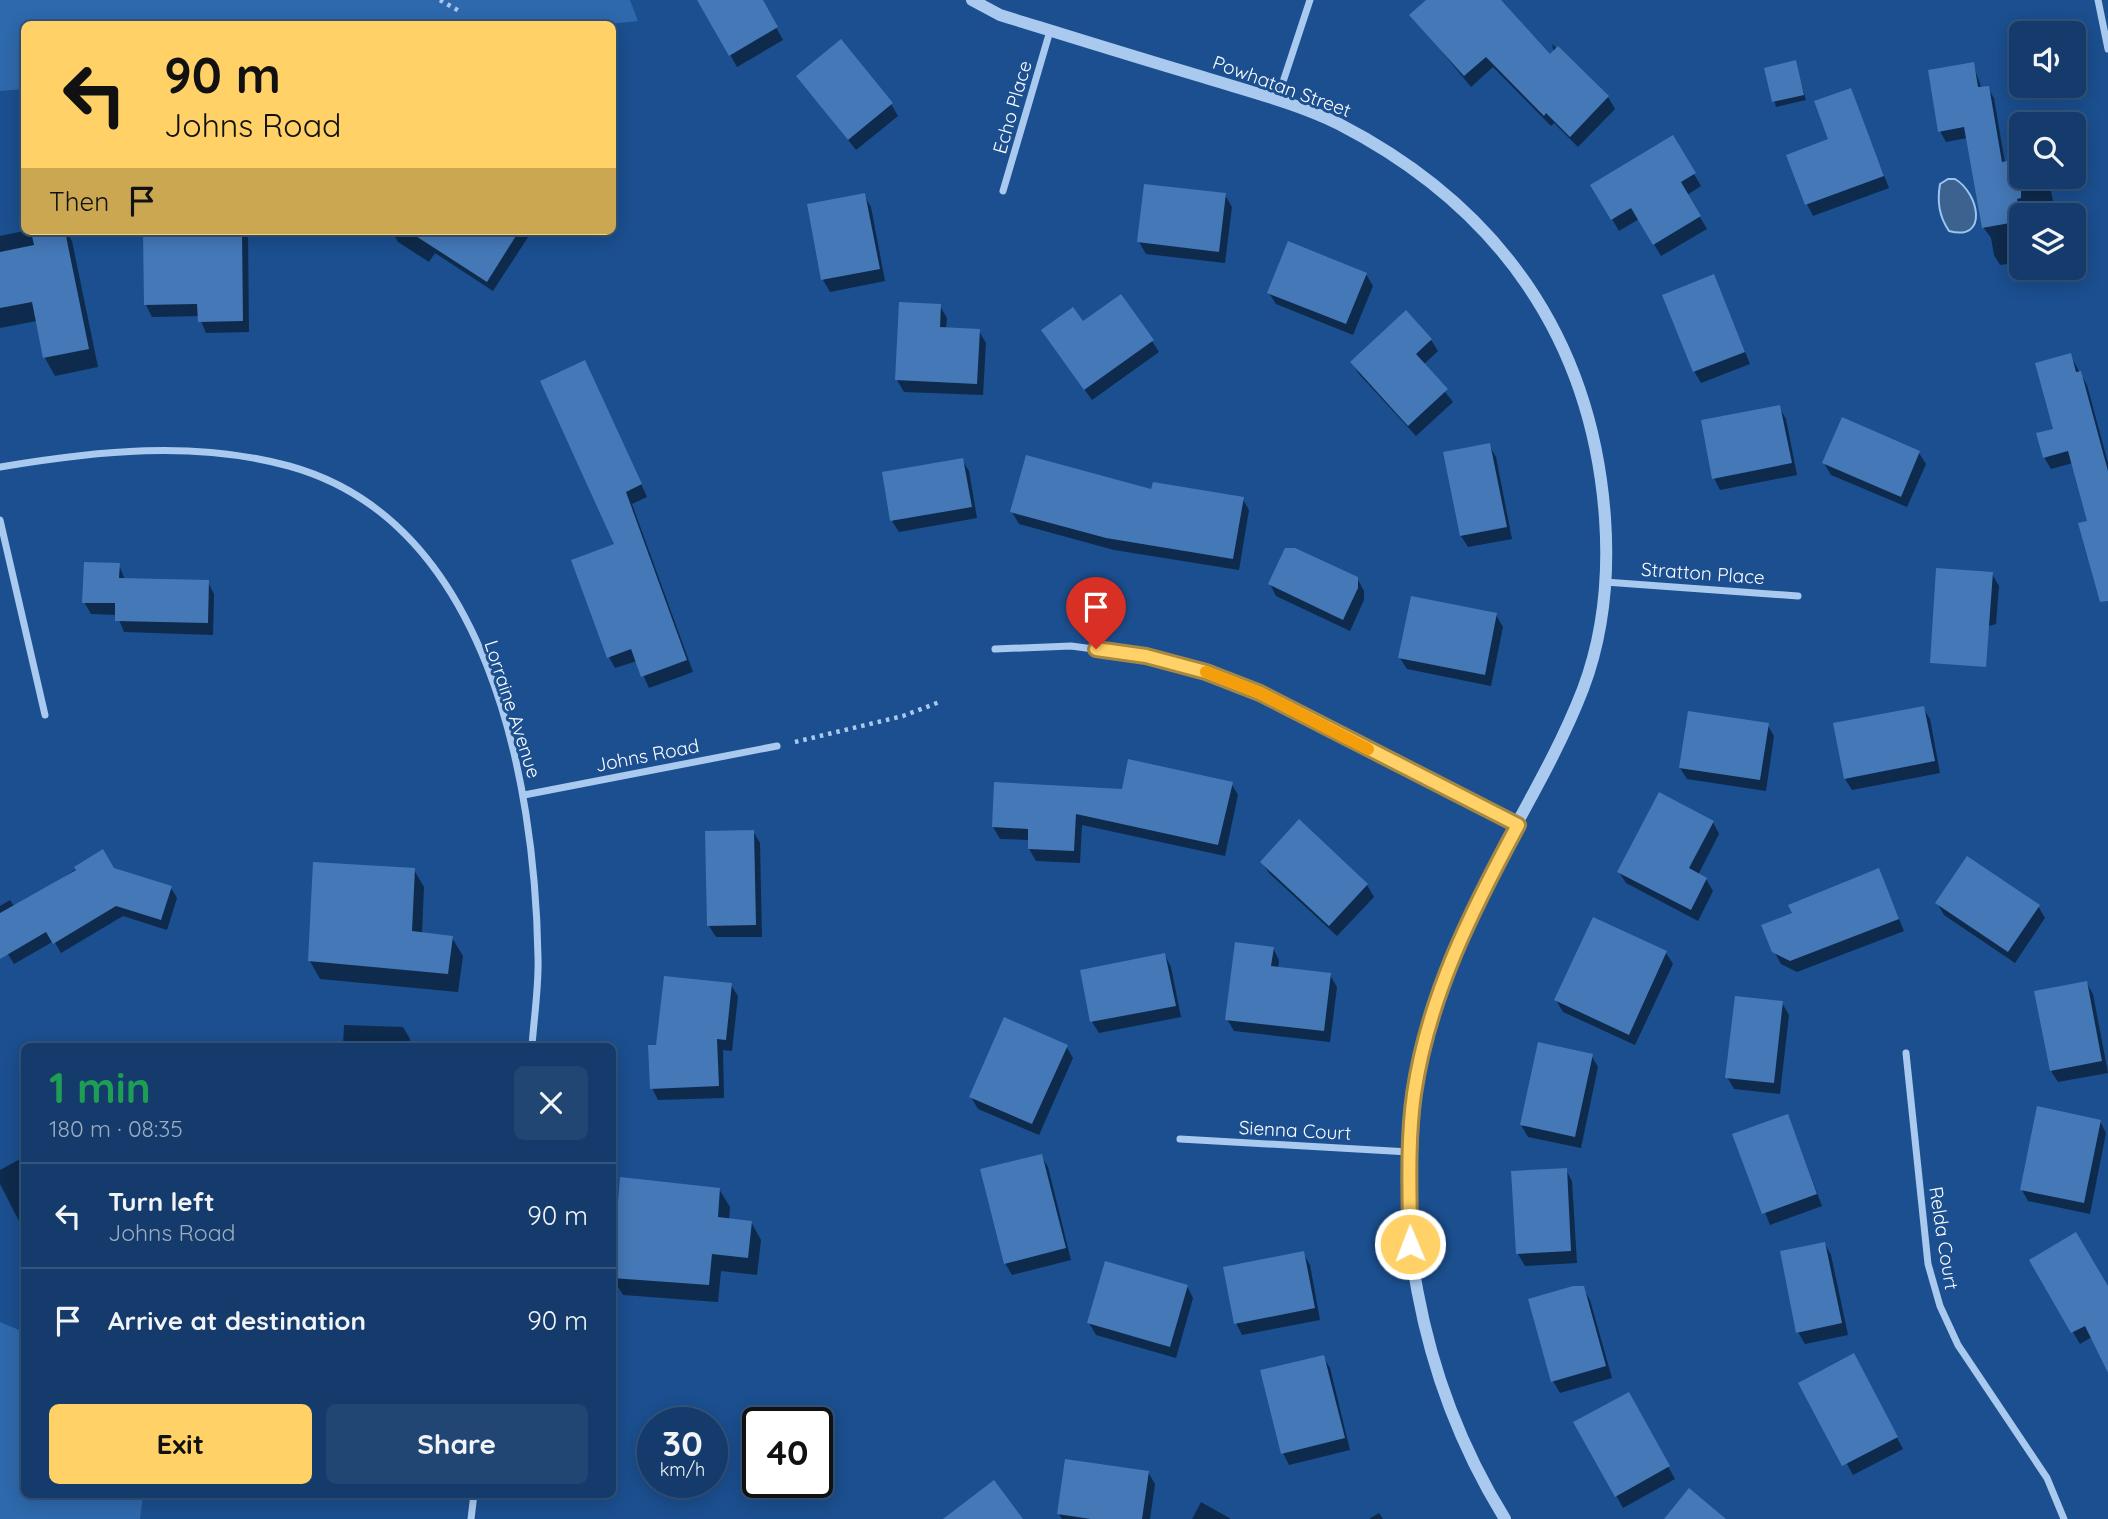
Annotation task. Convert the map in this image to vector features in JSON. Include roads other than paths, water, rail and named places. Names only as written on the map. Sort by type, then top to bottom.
[{"type":"street","name":"Powhatan Street","points":[[971,0],[1000,16],[1277,100],[1333,121],[1418,171],[1466,212],[1492,240],[1545,311],[1573,366],[1592,422],[1604,493],[1605,582],[1599,634],[1586,682],[1562,742],[1475,904],[1442,984],[1422,1050],[1409,1152],[1410,1244],[1422,1318],[1441,1387],[1468,1453],[1505,1519]]},
{"type":"street","points":[[1277,100],[1311,0]]},
{"type":"street","points":[[2098,0],[2108,49]]},
{"type":"street","name":"Echo Place","points":[[1003,191],[1051,31]]},
{"type":"street","name":"Lorraine Avenue","points":[[0,467],[59,457],[137,450],[200,451],[290,467],[335,484],[398,526],[430,561],[460,606],[496,695],[524,795],[532,850],[538,958],[532,1043]]},
{"type":"street","points":[[0,520],[46,715]]},
{"type":"street","name":"Stratton Place","points":[[1605,582],[1798,596]]},
{"type":"street","points":[[995,649],[1071,646],[1146,656],[1206,672],[1260,693],[1518,825]]},
{"type":"street","name":"Johns Road","points":[[524,795],[777,746]]},
{"type":"street","name":"Relda Court","points":[[1906,1053],[1928,1264],[1940,1306],[1958,1345],[2047,1478],[2064,1519]]},
{"type":"street","name":"Sienna Court","points":[[1180,1139],[1409,1152]]},
{"type":"street","points":[[471,1519],[474,1498]]}]
